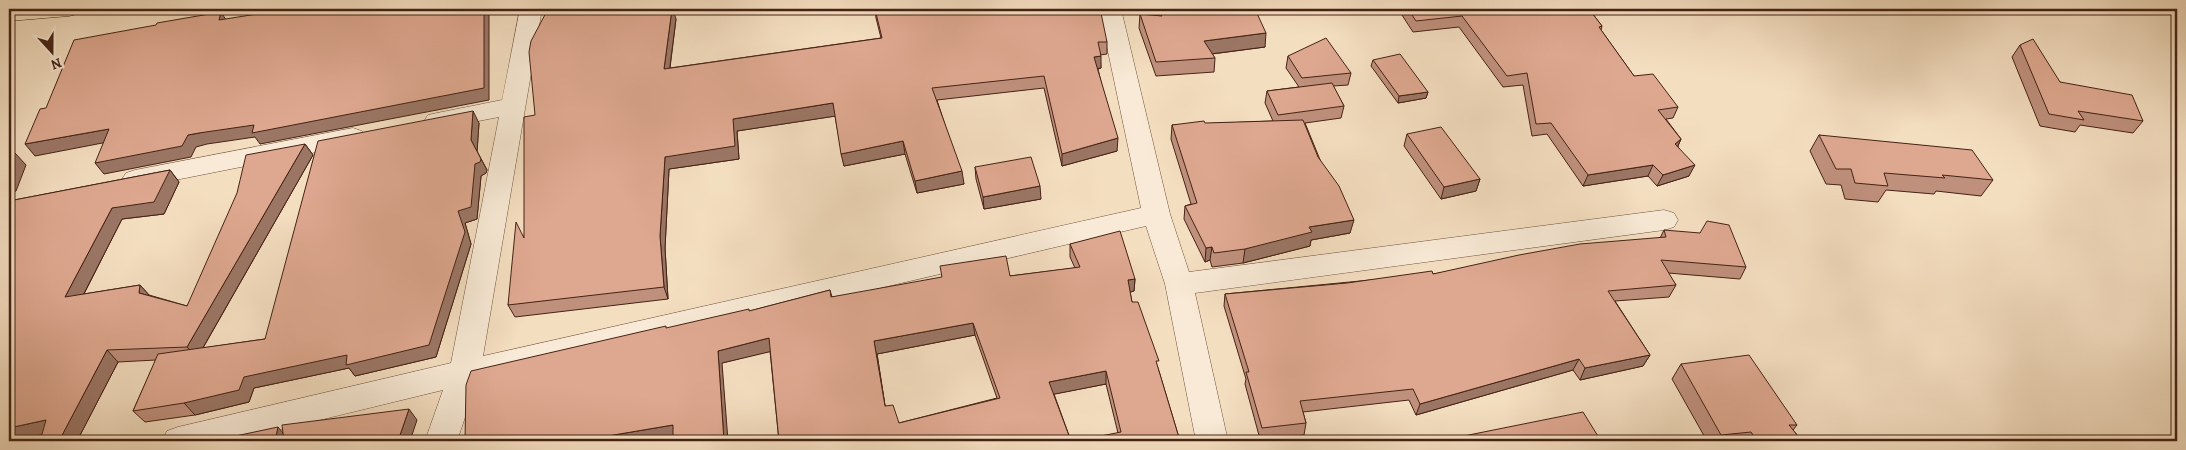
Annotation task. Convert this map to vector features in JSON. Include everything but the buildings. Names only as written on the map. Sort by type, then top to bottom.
[{"type":"main road","points":[[10,15],[69,9]]},
{"type":"street","points":[[441,441],[465,372],[531,9]]},
{"type":"street","points":[[1110,9],[1156,214],[1179,284],[1212,441]]},
{"type":"street","points":[[415,125],[512,106]]},
{"type":"street","points":[[115,183],[376,132]]},
{"type":"street","points":[[178,441],[465,372],[1156,214]]},
{"type":"street","points":[[1179,284],[1664,220]]}]
